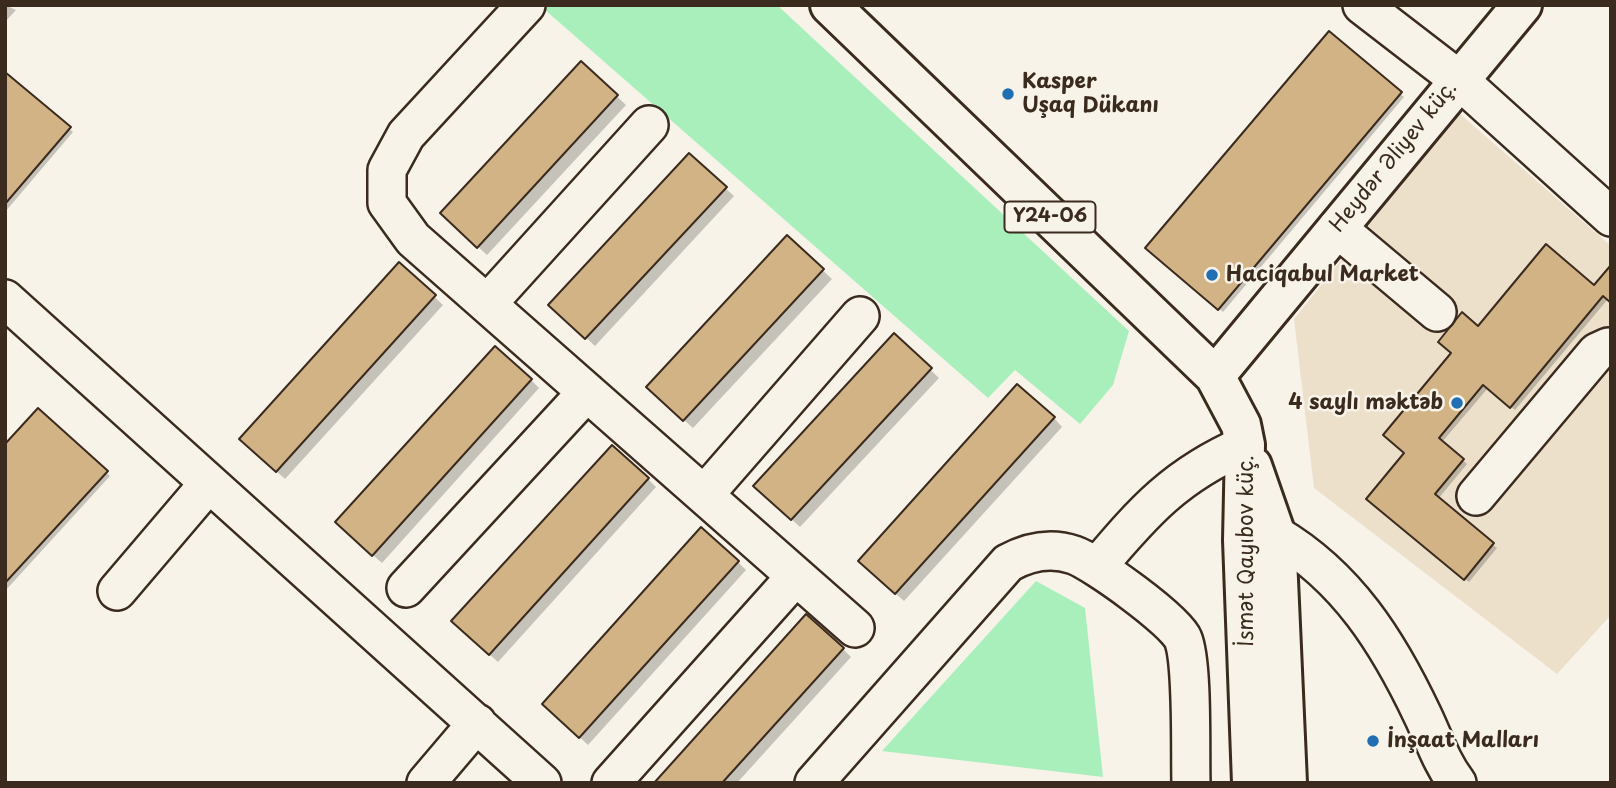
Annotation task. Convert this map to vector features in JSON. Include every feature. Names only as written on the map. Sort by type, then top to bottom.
[{"type":"main road","name":"Y24-06","points":[[830,5],[1215,376],[1241,425],[1245,445]]},
{"type":"main road","name":"Heydər Əliyev küç.","points":[[1215,376],[1458,79],[1522,5]]},
{"type":"main road","name":"İsmət Qayıbov küç.","points":[[1245,445],[1276,534],[1287,783]]},
{"type":"main road","name":"İsmət Qayıbov küç.","points":[[1245,445],[1243,540],[1252,783]]},
{"type":"street","points":[[526,5],[406,135],[387,170],[387,203],[413,239],[855,628]]},
{"type":"street","points":[[1362,5],[1458,79],[1611,217]]},
{"type":"street","points":[[487,304],[649,125]]},
{"type":"street","points":[[1337,228],[1437,312]]},
{"type":"street","points":[[8,306],[542,783]]},
{"type":"street","points":[[704,495],[860,316]]},
{"type":"street","points":[[1476,495],[1597,352],[1611,348]]},
{"type":"street","points":[[406,588],[587,392]]},
{"type":"street","points":[[1097,568],[1134,523],[1174,484],[1208,461],[1245,445]]},
{"type":"street","points":[[117,591],[209,483]]},
{"type":"street","points":[[1276,534],[1331,573],[1355,600],[1423,715],[1441,759],[1457,783]]},
{"type":"street","points":[[814,783],[1008,563],[1029,552],[1074,554],[1174,625],[1184,640],[1191,783]]},
{"type":"street","points":[[611,783],[796,576]]},
{"type":"street","points":[[426,783],[477,723]]},
{"type":"shaded area","name":"4 saylı məktəb","points":[[1459,113],[1611,246],[1611,615],[1557,674],[1314,488],[1294,319]]},
{"type":"green space","points":[[548,5],[777,5],[1129,331],[1113,385],[1080,424],[1015,370],[988,398],[544,9]]},
{"type":"green space","points":[[1036,581],[1085,608],[1103,777],[882,751]]},
{"type":"building","points":[[1329,31],[1402,92],[1218,310],[1145,248]]},
{"type":"building","points":[[581,61],[618,95],[477,248],[440,213]]},
{"type":"building","points":[[5,72],[71,127],[5,204]]},
{"type":"building","points":[[689,153],[727,187],[585,339],[548,305]]},
{"type":"building","points":[[787,235],[824,269],[683,421],[646,387]]},
{"type":"building","points":[[1546,244],[1594,285],[1611,265],[1611,303],[1603,296],[1510,408],[1483,385],[1439,438],[1464,459],[1435,494],[1494,543],[1464,580],[1366,499],[1404,453],[1383,435],[1451,353],[1438,342],[1462,312],[1478,326]]},
{"type":"building","points":[[399,262],[436,295],[276,472],[239,439]]},
{"type":"building","points":[[894,333],[932,368],[791,520],[753,486]]},
{"type":"building","points":[[495,346],[532,379],[372,556],[335,522]]},
{"type":"building","points":[[1017,384],[1055,417],[895,594],[858,561]]},
{"type":"building","points":[[38,408],[108,471],[5,583],[5,444]]},
{"type":"building","points":[[612,445],[649,478],[489,655],[451,621]]},
{"type":"building","points":[[701,527],[739,561],[579,738],[542,704]]},
{"type":"building","points":[[806,614],[844,648],[722,783],[654,783]]},
{"type":"place","name":"Kasper Uşaq Dükanı","points":[[1008,94]]},
{"type":"place","name":"Haciqabul Market","points":[[1212,275]]},
{"type":"place","name":"4 saylı məktəb","points":[[1457,403]]},
{"type":"place","name":"İnşaat Malları","points":[[1373,741]]}]
